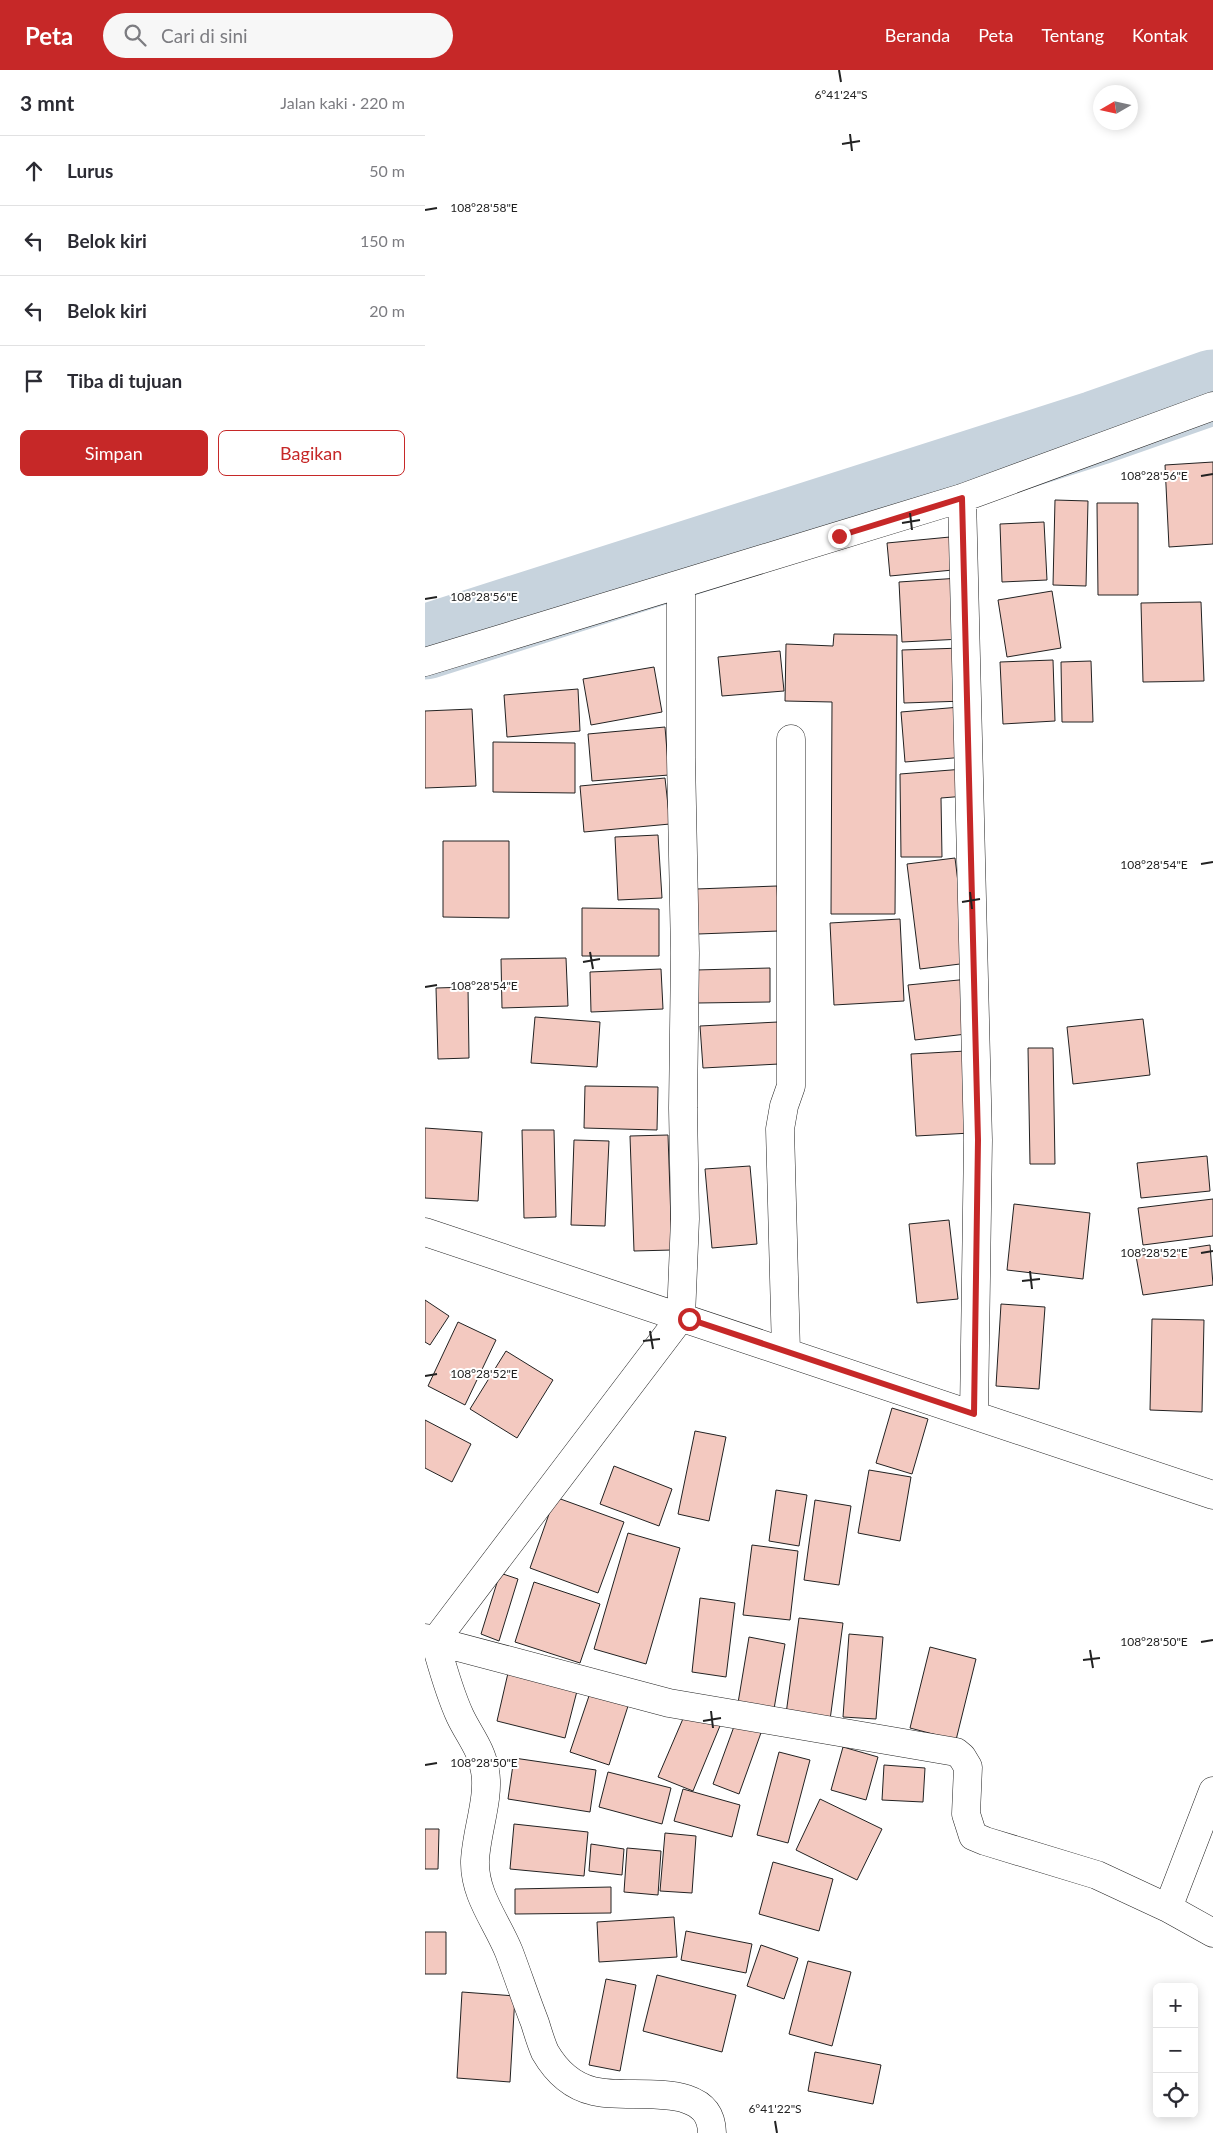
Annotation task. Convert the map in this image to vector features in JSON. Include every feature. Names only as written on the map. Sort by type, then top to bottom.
[{"type":"street","points":[[425,662],[962,498],[1213,406]]},
{"type":"street","points":[[962,498],[978,1140],[974,1414]]},
{"type":"street","points":[[430,1640],[681,1317],[685,1219],[683,1108],[685,953],[681,758],[681,584]]},
{"type":"street","points":[[785,1351],[780,1129],[784,1106],[791,1086],[791,739]]},
{"type":"street","points":[[425,1232],[1213,1495]]},
{"type":"street","points":[[430,1640],[669,1702],[956,1752],[963,1757],[968,1767],[966,1814],[973,1836],[1097,1875],[1168,1908],[1213,1933]]},
{"type":"street","points":[[430,1640],[460,1715],[482,1757],[486,1774],[486,1787],[475,1861],[477,1883],[508,1950],[544,2050],[555,2068],[570,2081],[592,2091],[609,2094],[677,2096],[696,2103],[707,2113],[711,2121],[712,2133]]},
{"type":"street","points":[[1168,1908],[1213,1791]]},
{"type":"building","points":[[1213,462],[1213,544],[1169,547],[1165,465]]},
{"type":"building","points":[[1055,500],[1088,501],[1086,586],[1053,585]]},
{"type":"building","points":[[1097,503],[1138,503],[1138,595],[1098,595]]},
{"type":"building","points":[[1044,522],[1047,580],[1002,582],[1000,524]]},
{"type":"building","points":[[950,537],[953,570],[890,576],[887,543]]},
{"type":"building","points":[[960,578],[962,639],[902,642],[899,582]]},
{"type":"building","points":[[1052,591],[1061,648],[1007,657],[998,600]]},
{"type":"building","points":[[1201,602],[1204,681],[1143,682],[1141,603]]},
{"type":"building","points":[[834,634],[897,635],[895,914],[831,914],[832,702],[785,701],[786,644],[833,646]]},
{"type":"building","points":[[962,648],[965,701],[904,703],[902,650]]},
{"type":"building","points":[[780,651],[784,691],[722,696],[718,657]]},
{"type":"building","points":[[1053,660],[1055,721],[1003,724],[1000,662]]},
{"type":"building","points":[[1091,661],[1093,722],[1062,722],[1061,662]]},
{"type":"building","points":[[654,667],[662,712],[591,725],[583,679]]},
{"type":"building","points":[[578,689],[580,731],[507,737],[504,695]]},
{"type":"building","points":[[960,707],[965,757],[905,762],[901,712]]},
{"type":"building","points":[[472,709],[476,786],[425,788],[425,711]]},
{"type":"building","points":[[665,727],[669,775],[592,781],[588,734]]},
{"type":"building","points":[[493,742],[575,743],[575,793],[493,792]]},
{"type":"building","points":[[964,769],[966,796],[941,798],[942,857],[901,857],[900,774]]},
{"type":"building","points":[[665,778],[670,824],[584,832],[580,786]]},
{"type":"building","points":[[658,835],[662,898],[618,900],[615,837]]},
{"type":"building","points":[[443,841],[509,841],[509,918],[443,917]]},
{"type":"building","points":[[955,858],[968,963],[920,969],[907,864]]},
{"type":"building","points":[[777,886],[779,931],[698,934],[696,889]]},
{"type":"building","points":[[582,908],[659,909],[659,956],[582,956]]},
{"type":"building","points":[[900,919],[904,1001],[834,1005],[830,923]]},
{"type":"building","points":[[566,958],[568,1006],[502,1008],[501,959]]},
{"type":"building","points":[[770,968],[770,1002],[697,1003],[696,970]]},
{"type":"building","points":[[661,969],[663,1009],[591,1012],[590,972]]},
{"type":"building","points":[[969,979],[975,1033],[915,1040],[908,985]]},
{"type":"building","points":[[468,987],[469,1058],[438,1059],[436,988]]},
{"type":"building","points":[[535,1017],[600,1022],[597,1067],[531,1063]]},
{"type":"building","points":[[1143,1019],[1150,1075],[1073,1084],[1067,1027]]},
{"type":"building","points":[[778,1022],[779,1064],[703,1068],[700,1026]]},
{"type":"building","points":[[1028,1048],[1053,1048],[1055,1164],[1030,1164]]},
{"type":"building","points":[[966,1051],[971,1133],[916,1136],[911,1054]]},
{"type":"building","points":[[585,1086],[658,1087],[657,1130],[584,1128]]},
{"type":"building","points":[[425,1128],[482,1132],[478,1201],[425,1198]]},
{"type":"building","points":[[522,1130],[554,1130],[556,1217],[524,1218]]},
{"type":"building","points":[[668,1135],[672,1250],[634,1251],[630,1136]]},
{"type":"building","points":[[574,1140],[609,1141],[605,1226],[571,1225]]},
{"type":"building","points":[[1207,1156],[1210,1191],[1141,1198],[1137,1163]]},
{"type":"building","points":[[750,1166],[757,1244],[712,1248],[705,1169]]},
{"type":"building","points":[[1213,1199],[1213,1236],[1143,1245],[1138,1208]]},
{"type":"building","points":[[1014,1204],[1090,1213],[1083,1279],[1007,1270]]},
{"type":"building","points":[[949,1220],[958,1299],[917,1303],[909,1224]]},
{"type":"building","points":[[1210,1245],[1213,1285],[1143,1295],[1136,1256]]},
{"type":"building","points":[[425,1300],[449,1316],[430,1345],[425,1342]]},
{"type":"building","points":[[1001,1304],[1045,1307],[1039,1389],[996,1386]]},
{"type":"building","points":[[1152,1319],[1204,1320],[1202,1412],[1150,1410]]},
{"type":"building","points":[[458,1322],[496,1340],[465,1405],[428,1386]]},
{"type":"building","points":[[506,1351],[553,1380],[517,1438],[470,1409]]},
{"type":"building","points":[[892,1408],[928,1419],[912,1474],[876,1463]]},
{"type":"building","points":[[425,1420],[471,1444],[452,1482],[425,1468]]},
{"type":"building","points":[[695,1431],[726,1437],[709,1521],[678,1514]]},
{"type":"building","points":[[614,1466],[672,1489],[659,1526],[600,1504]]},
{"type":"building","points":[[869,1470],[911,1477],[900,1541],[858,1533]]},
{"type":"building","points":[[776,1490],[807,1495],[799,1546],[769,1541]]},
{"type":"building","points":[[555,1497],[624,1522],[598,1593],[530,1568]]},
{"type":"building","points":[[815,1500],[851,1506],[839,1585],[804,1580]]},
{"type":"building","points":[[628,1533],[680,1548],[646,1664],[594,1649]]},
{"type":"building","points":[[752,1545],[798,1551],[790,1620],[743,1615]]},
{"type":"building","points":[[500,1573],[518,1579],[499,1641],[481,1634]]},
{"type":"building","points":[[534,1582],[600,1604],[580,1663],[515,1642]]},
{"type":"building","points":[[700,1598],[735,1603],[726,1677],[692,1672]]},
{"type":"building","points":[[799,1618],[843,1623],[830,1720],[786,1714]]},
{"type":"building","points":[[849,1634],[883,1637],[876,1719],[843,1717]]},
{"type":"building","points":[[749,1637],[785,1644],[774,1709],[738,1703]]},
{"type":"building","points":[[930,1647],[976,1659],[956,1740],[910,1728]]},
{"type":"building","points":[[508,1673],[577,1691],[565,1738],[497,1721]]},
{"type":"building","points":[[591,1690],[629,1703],[609,1765],[570,1752]]},
{"type":"building","points":[[688,1707],[722,1721],[693,1791],[658,1777]]},
{"type":"building","points":[[736,1721],[762,1730],[739,1794],[713,1784]]},
{"type":"building","points":[[843,1747],[878,1757],[866,1800],[831,1790]]},
{"type":"building","points":[[779,1752],[810,1760],[788,1843],[757,1835]]},
{"type":"building","points":[[514,1758],[596,1770],[590,1812],[508,1799]]},
{"type":"building","points":[[884,1765],[925,1768],[923,1802],[882,1800]]},
{"type":"building","points":[[608,1772],[671,1788],[662,1824],[599,1807]]},
{"type":"building","points":[[683,1789],[740,1805],[732,1837],[674,1821]]},
{"type":"building","points":[[820,1799],[882,1829],[857,1880],[796,1850]]},
{"type":"building","points":[[514,1824],[588,1832],[584,1876],[510,1869]]},
{"type":"building","points":[[425,1829],[439,1829],[438,1869],[425,1869]]},
{"type":"building","points":[[665,1833],[696,1836],[692,1893],[660,1891]]},
{"type":"building","points":[[591,1844],[624,1849],[622,1875],[589,1871]]},
{"type":"building","points":[[627,1848],[661,1851],[658,1895],[624,1892]]},
{"type":"building","points":[[773,1862],[833,1879],[819,1931],[759,1914]]},
{"type":"building","points":[[611,1887],[611,1913],[515,1914],[515,1889]]},
{"type":"building","points":[[674,1917],[677,1957],[599,1962],[597,1922]]},
{"type":"building","points":[[686,1931],[752,1944],[746,1973],[681,1960]]},
{"type":"building","points":[[425,1932],[446,1932],[446,1974],[425,1974]]},
{"type":"building","points":[[761,1945],[798,1958],[784,1999],[747,1986]]},
{"type":"building","points":[[808,1961],[851,1972],[832,2046],[789,2034]]},
{"type":"building","points":[[657,1975],[736,1995],[722,2052],[643,2031]]},
{"type":"building","points":[[606,1979],[636,1985],[620,2071],[589,2065]]},
{"type":"building","points":[[462,1992],[515,1996],[510,2082],[457,2078]]},
{"type":"building","points":[[815,2052],[881,2065],[873,2104],[808,2091]]},
{"type":"waterway","points":[[425,642],[1096,428],[1213,387]]},
{"type":"route","points":[[689,1319],[974,1414],[978,1140],[962,498],[839,536]]}]
